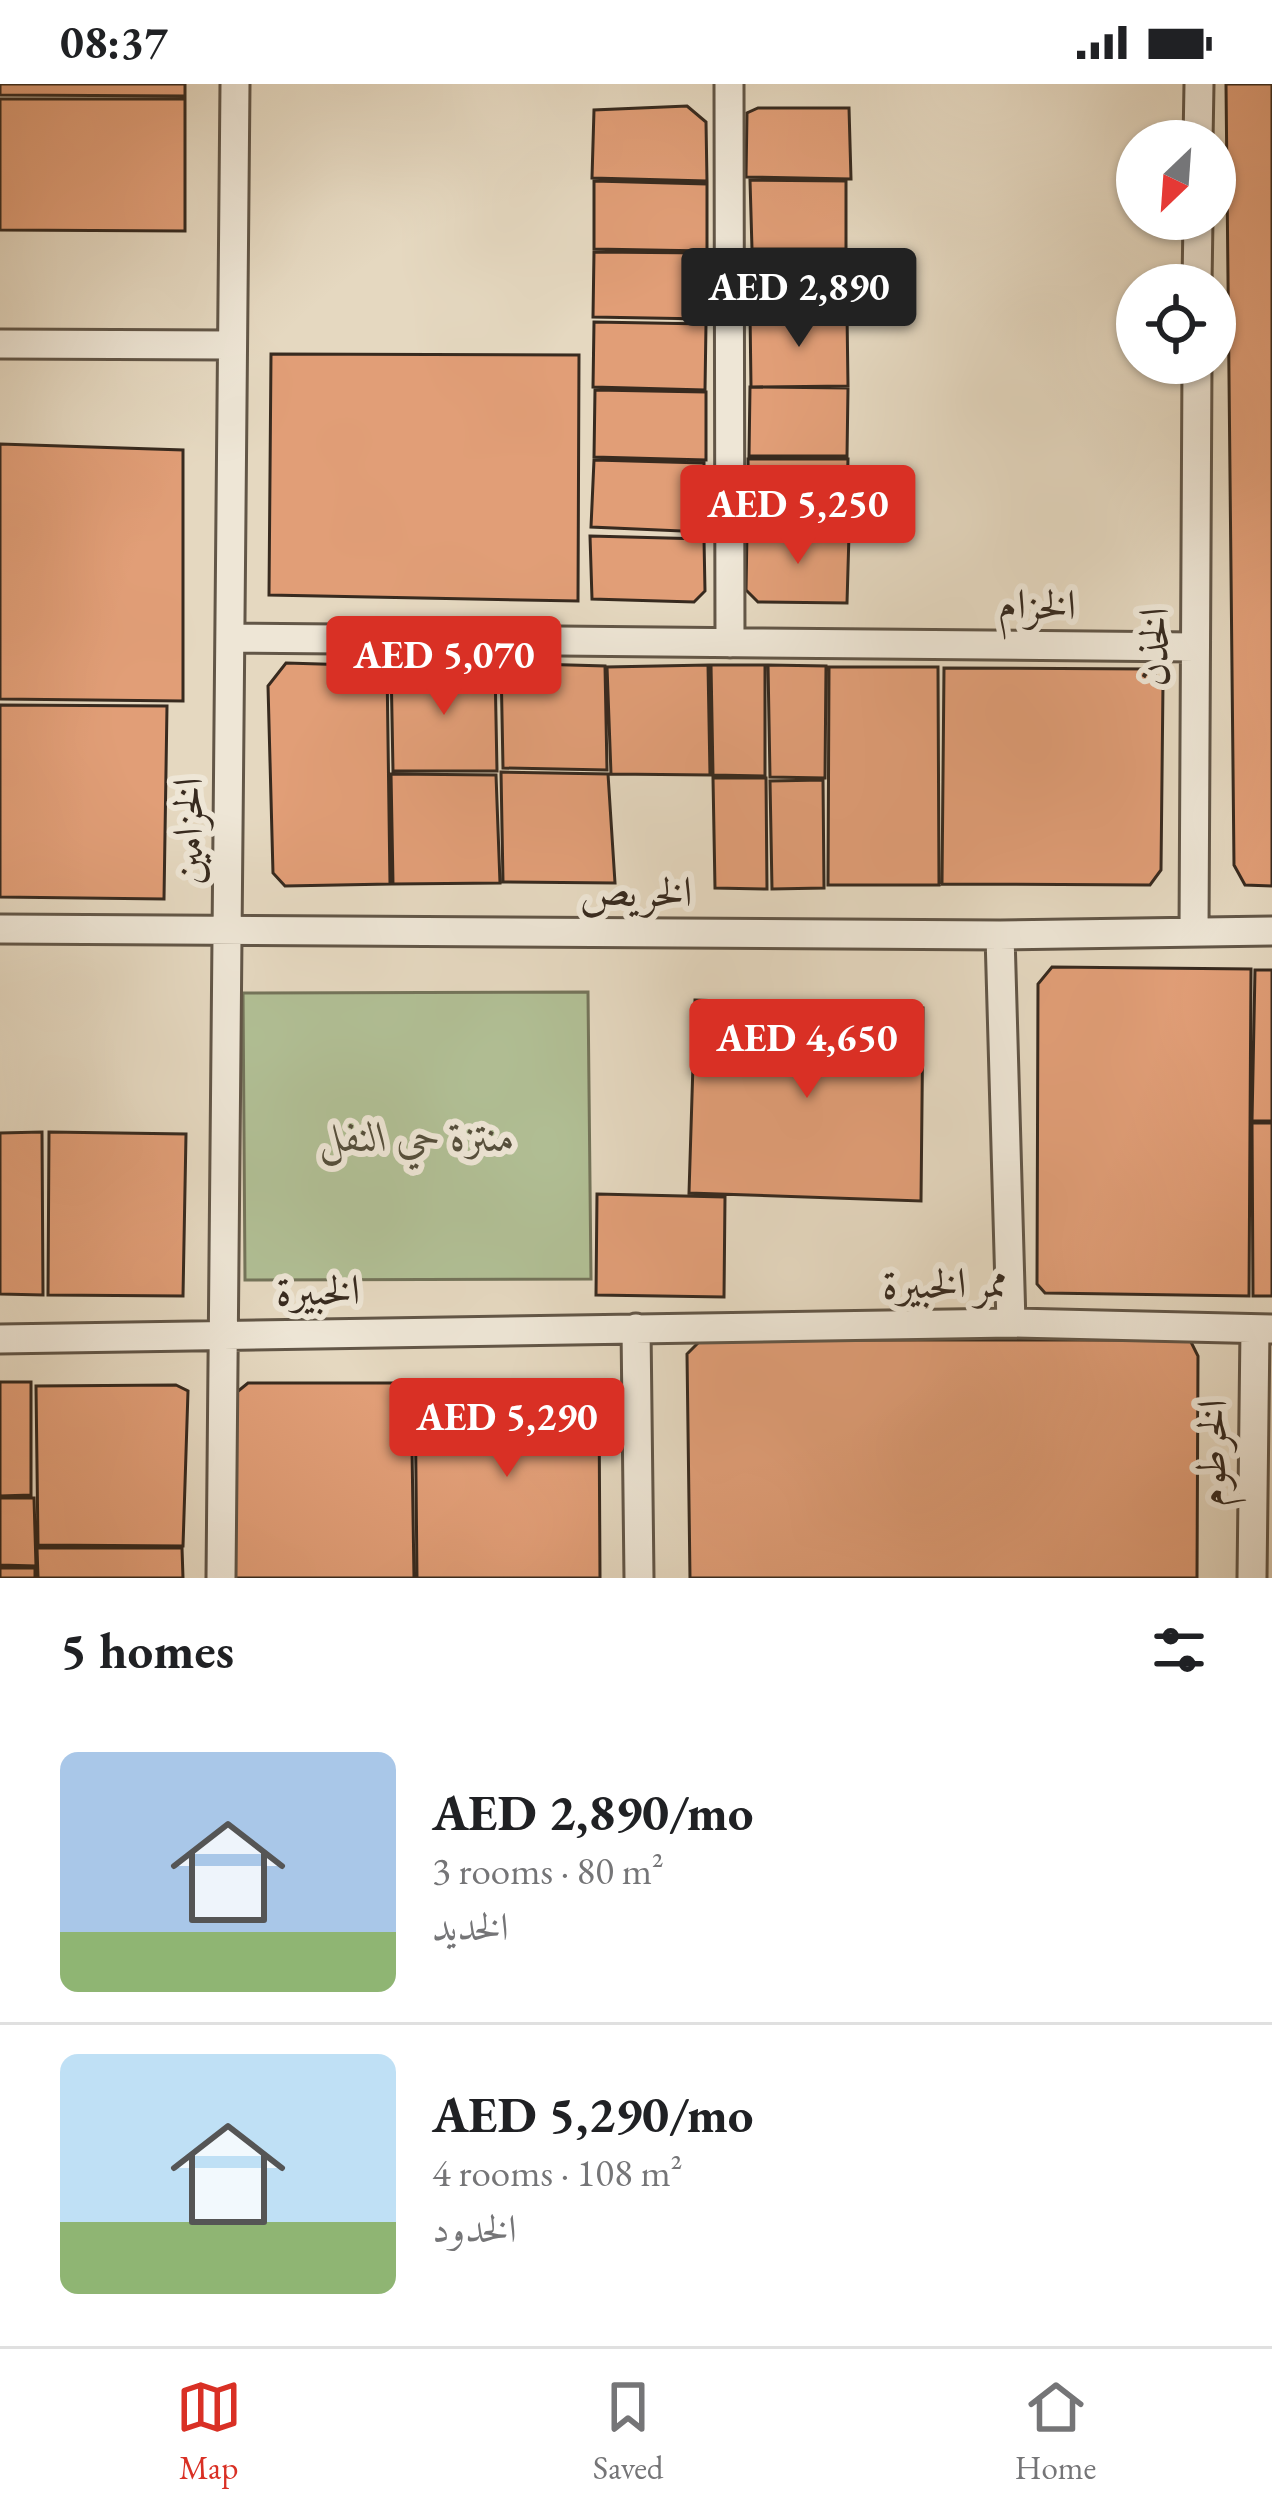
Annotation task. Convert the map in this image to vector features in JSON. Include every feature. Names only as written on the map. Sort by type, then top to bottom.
[{"type":"street","name":"الخزامين","points":[[221,1578],[235,84]]},
{"type":"street","points":[[729,84],[730,643]]},
{"type":"street","points":[[1198,84],[1198,120]]},
{"type":"street","points":[[0,344],[229,345]]},
{"type":"street","name":"الخذن","points":[[1194,931],[1197,384]]},
{"type":"street","name":"الخزام","points":[[230,638],[1195,647]]},
{"type":"street","name":"الخريص","points":[[0,929],[1000,935],[1272,931]]},
{"type":"street","points":[[1000,935],[1011,1323]]},
{"type":"street","name":"ممر الخبيرة","points":[[636,1328],[1011,1323],[1263,1329]]},
{"type":"street","points":[[636,1328],[639,1578]]},
{"type":"street","name":"الخبيرة","points":[[0,1339],[636,1328]]},
{"type":"street","name":"الخرطوم","points":[[1252,1578],[1263,1329]]},
{"type":"green space","name":"منتزة حي النفل","points":[[588,992],[591,1279],[245,1280],[243,993]]},
{"type":"building","points":[[0,84],[185,84],[185,96],[0,95]]},
{"type":"building","points":[[1226,84],[1272,84],[1272,886],[1245,885],[1234,865],[1229,384],[1236,384],[1236,264],[1228,264],[1228,240],[1236,240],[1236,120],[1226,120]]},
{"type":"building","points":[[0,99],[185,99],[185,231],[0,230]]},
{"type":"building","points":[[687,106],[706,122],[707,181],[592,178],[594,110]]},
{"type":"building","points":[[758,108],[849,108],[851,179],[746,177],[747,113]]},
{"type":"building","points":[[750,180],[846,181],[846,249],[752,249]]},
{"type":"building","points":[[594,181],[707,184],[707,251],[594,249]]},
{"type":"building","points":[[751,251],[847,251],[846,310],[750,311]]},
{"type":"building","points":[[594,252],[707,253],[705,319],[593,317]]},
{"type":"building","points":[[750,313],[847,313],[848,386],[751,387]]},
{"type":"building","points":[[594,322],[706,324],[705,390],[593,387]]},
{"type":"building","points":[[271,354],[579,355],[578,601],[269,595]]},
{"type":"building","points":[[750,387],[848,388],[847,456],[749,456]]},
{"type":"building","points":[[595,390],[706,392],[706,460],[594,457]]},
{"type":"building","points":[[0,444],[183,450],[183,701],[0,699]]},
{"type":"building","points":[[748,459],[848,459],[846,531],[749,530]]},
{"type":"building","points":[[594,460],[704,463],[704,532],[591,527]]},
{"type":"building","points":[[747,532],[849,534],[847,603],[758,602],[746,590]]},
{"type":"building","points":[[590,536],[704,539],[705,591],[694,602],[592,599]]},
{"type":"building","points":[[286,663],[387,666],[390,884],[285,886],[273,873],[268,686]]},
{"type":"building","points":[[391,663],[495,667],[497,771],[393,771]]},
{"type":"building","points":[[501,663],[605,666],[607,770],[503,768]]},
{"type":"building","points":[[708,665],[710,775],[611,774],[607,667]]},
{"type":"building","points":[[711,665],[765,665],[765,776],[713,775]]},
{"type":"building","points":[[768,665],[826,666],[825,778],[770,777]]},
{"type":"building","points":[[829,667],[938,667],[939,885],[828,885]]},
{"type":"building","points":[[944,668],[1149,669],[1163,683],[1161,870],[1150,885],[942,884]]},
{"type":"building","points":[[0,705],[167,706],[164,899],[0,897]]},
{"type":"building","points":[[501,772],[608,774],[615,883],[503,882]]},
{"type":"building","points":[[391,774],[496,775],[500,883],[393,884]]},
{"type":"building","points":[[713,778],[766,778],[767,889],[715,888]]},
{"type":"building","points":[[823,780],[824,888],[772,889],[770,781]]},
{"type":"building","points":[[1052,967],[1251,969],[1249,1296],[1045,1293],[1037,1284],[1038,984]]},
{"type":"building","points":[[1255,970],[1272,970],[1272,1121],[1252,1121]]},
{"type":"building","points":[[695,1000],[923,1008],[921,1201],[689,1193]]},
{"type":"building","points":[[1252,1123],[1272,1123],[1272,1296],[1253,1296]]},
{"type":"building","points":[[42,1132],[43,1295],[0,1294],[0,1133]]},
{"type":"building","points":[[49,1132],[186,1134],[183,1296],[48,1295]]},
{"type":"building","points":[[597,1194],[725,1197],[724,1297],[596,1295]]},
{"type":"building","points":[[701,1340],[1190,1340],[1198,1356],[1197,1578],[690,1578],[687,1354]]},
{"type":"building","points":[[415,1380],[582,1381],[599,1396],[600,1578],[417,1578]]},
{"type":"building","points":[[0,1382],[31,1382],[31,1495],[0,1496]]},
{"type":"building","points":[[248,1383],[411,1383],[414,1578],[235,1578],[232,1396]]},
{"type":"building","points":[[176,1385],[188,1391],[183,1546],[38,1545],[36,1386]]},
{"type":"building","points":[[0,1498],[34,1498],[36,1566],[0,1565]]},
{"type":"building","points":[[37,1548],[182,1548],[183,1578],[38,1578]]},
{"type":"building","points":[[0,1568],[35,1568],[35,1578],[0,1578]]}]
